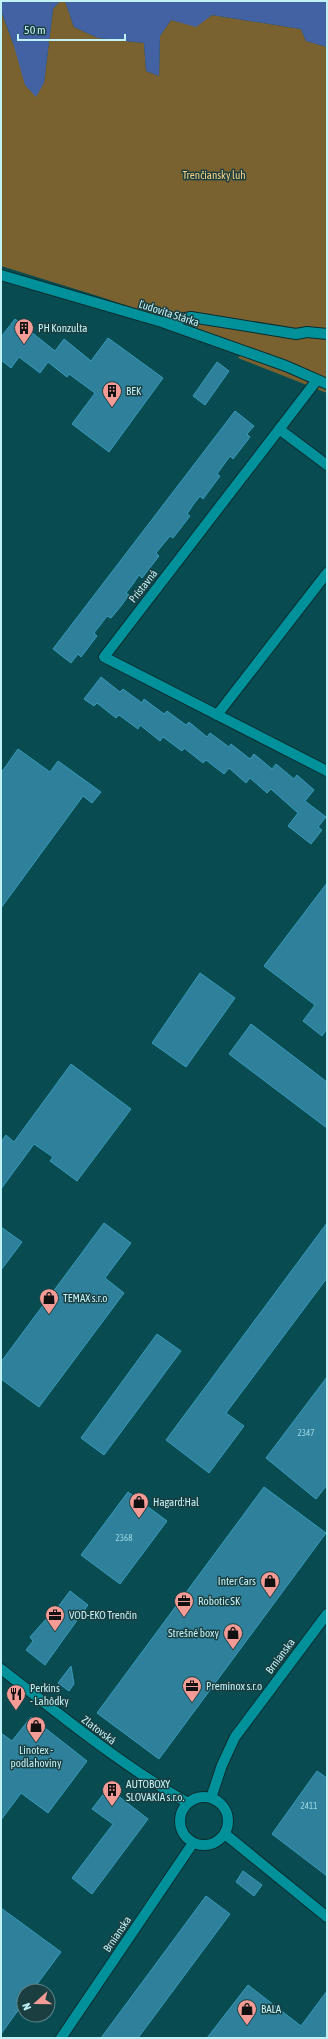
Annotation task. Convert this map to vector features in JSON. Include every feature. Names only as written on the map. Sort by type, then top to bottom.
[{"type":"street","name":"Ľudovíta Stárka","points":[[1,275],[162,322],[278,364],[322,382]]},
{"type":"street","points":[[162,322],[191,317],[296,334],[307,332],[327,334]]},
{"type":"street","name":"Prístavná","points":[[322,382],[279,429],[104,657],[327,771]]},
{"type":"street","points":[[279,429],[327,465]]},
{"type":"street","points":[[217,715],[327,573]]},
{"type":"street","name":"Brnianska","points":[[212,1798],[222,1765],[235,1736],[327,1614]]},
{"type":"street","name":"Zlatovská","points":[[1,1669],[119,1760],[151,1782],[188,1803]]},
{"type":"street","points":[[203,1797],[212,1798],[221,1803],[227,1813],[229,1823],[225,1834],[211,1845],[193,1843],[186,1837],[181,1829],[180,1820],[182,1811],[188,1803],[195,1799],[203,1797]]},
{"type":"street","points":[[225,1834],[327,1917]]},
{"type":"street","name":"Brnianska","points":[[61,2038],[193,1843]]},
{"type":"green space","name":"Trenčiansky luh","points":[[60,1],[65,1],[74,27],[98,38],[144,43],[146,71],[159,76],[160,36],[171,20],[196,26],[212,15],[301,29],[306,41],[327,47],[327,393],[238,358],[248,347],[101,297],[1,266],[1,11],[14,46],[44,83],[53,9]]},
{"type":"water","points":[[1,1],[60,1],[53,9],[44,83],[36,97],[25,85],[14,46],[1,10]]},
{"type":"water","points":[[65,1],[327,1],[327,47],[306,41],[301,29],[212,15],[196,27],[171,20],[160,36],[159,76],[146,71],[144,43],[98,38],[74,27]]},
{"type":"building","points":[[15,319],[55,351],[64,339],[91,361],[108,338],[163,378],[109,452],[72,424],[95,393],[69,374],[67,377],[48,362],[40,373],[19,357],[11,368],[1,360],[1,337]]},
{"type":"building","points":[[217,362],[229,371],[205,405],[193,396]]},
{"type":"building","points":[[235,411],[254,426],[247,434],[250,437],[233,459],[230,456],[217,474],[220,476],[203,499],[200,496],[193,505],[187,514],[190,516],[173,538],[170,536],[156,553],[159,556],[142,578],[139,575],[126,593],[129,595],[121,606],[111,618],[107,616],[94,633],[97,636],[81,657],[78,654],[71,663],[53,649]]},
{"type":"building","points":[[101,677],[120,692],[123,689],[142,703],[144,699],[164,714],[167,711],[186,725],[189,722],[207,737],[210,733],[229,747],[231,744],[250,759],[254,754],[272,769],[276,764],[294,779],[297,775],[314,790],[305,801],[326,817],[318,827],[322,830],[311,844],[288,826],[298,813],[271,789],[267,793],[250,778],[246,783],[229,768],[224,774],[206,760],[203,763],[184,748],[182,751],[163,737],[160,741],[140,725],[138,729],[119,715],[116,718],[97,703],[94,706],[84,699]]},
{"type":"building","points":[[18,749],[50,772],[58,761],[101,792],[92,803],[83,796],[1,908],[1,773]]},
{"type":"building","points":[[327,883],[327,1029],[322,1036],[303,1021],[315,1005],[264,966]]},
{"type":"building","points":[[200,973],[235,998],[186,1067],[152,1043]]},
{"type":"building","points":[[251,1024],[327,1082],[327,1128],[229,1054]]},
{"type":"building","points":[[71,1064],[131,1109],[77,1181],[50,1161],[53,1157],[34,1144],[1,1189],[1,1142],[6,1135],[14,1142]]},
{"type":"building","points":[[104,1223],[131,1243],[105,1278],[124,1293],[39,1407],[1,1379],[1,1362]]},
{"type":"building","points":[[327,1223],[327,1278],[226,1413],[244,1426],[209,1473],[166,1440]]},
{"type":"building","points":[[1,1227],[22,1242],[1,1270]]},
{"type":"building","points":[[157,1334],[181,1351],[104,1455],[81,1438]]},
{"type":"building","points":[[327,1377],[327,1485],[316,1499],[266,1458]]},
{"type":"building","points":[[264,1487],[326,1533],[159,1759],[97,1713]]},
{"type":"building","points":[[128,1492],[167,1521],[120,1584],[81,1555]]},
{"type":"building","points":[[70,1591],[88,1605],[45,1665],[26,1650],[33,1641],[30,1637],[47,1618],[49,1619]]},
{"type":"building","points":[[71,1666],[74,1684],[69,1691],[58,1683]]},
{"type":"building","points":[[31,1717],[87,1761],[48,1813],[21,1793],[1,1820],[1,1733],[12,1741]]},
{"type":"building","points":[[317,1771],[327,1778],[327,1876],[272,1834]]},
{"type":"building","points":[[108,1788],[148,1819],[92,1894],[72,1878],[113,1824],[92,1809]]},
{"type":"building","points":[[243,1871],[262,1885],[254,1896],[236,1882]]},
{"type":"building","points":[[206,1896],[230,1914],[138,2038],[101,2038]]},
{"type":"building","points":[[1,1908],[61,1952],[38,1983],[16,1983],[16,2013],[1,2034]]},
{"type":"building","points":[[248,1985],[301,2026],[327,1991],[327,2038],[207,2038]]},
{"type":"place","name":"PH Konzulta","points":[[24,345]]},
{"type":"place","name":"BEK","points":[[112,408]]},
{"type":"place","name":"TEMAX s.r.o","points":[[49,1315]]},
{"type":"place","name":"Hagard:Hal","points":[[139,1519]]},
{"type":"place","name":"Inter Cars","points":[[270,1598]]},
{"type":"place","name":"Robotic SK","points":[[184,1618]]},
{"type":"place","name":"VOD-EKO Trenčín","points":[[55,1632]]},
{"type":"place","name":"Strešné boxy","points":[[233,1650]]},
{"type":"place","name":"Preminox s.r.o","points":[[192,1703]]},
{"type":"place","name":"Perkins - Lahôdky","points":[[16,1711]]},
{"type":"place","name":"Linotex - podlahoviny","points":[[36,1743]]},
{"type":"place","name":"AUTOBOXY SLOVAKIA s.r.o.","points":[[112,1807]]},
{"type":"place","name":"BALA","points":[[247,2026]]}]
